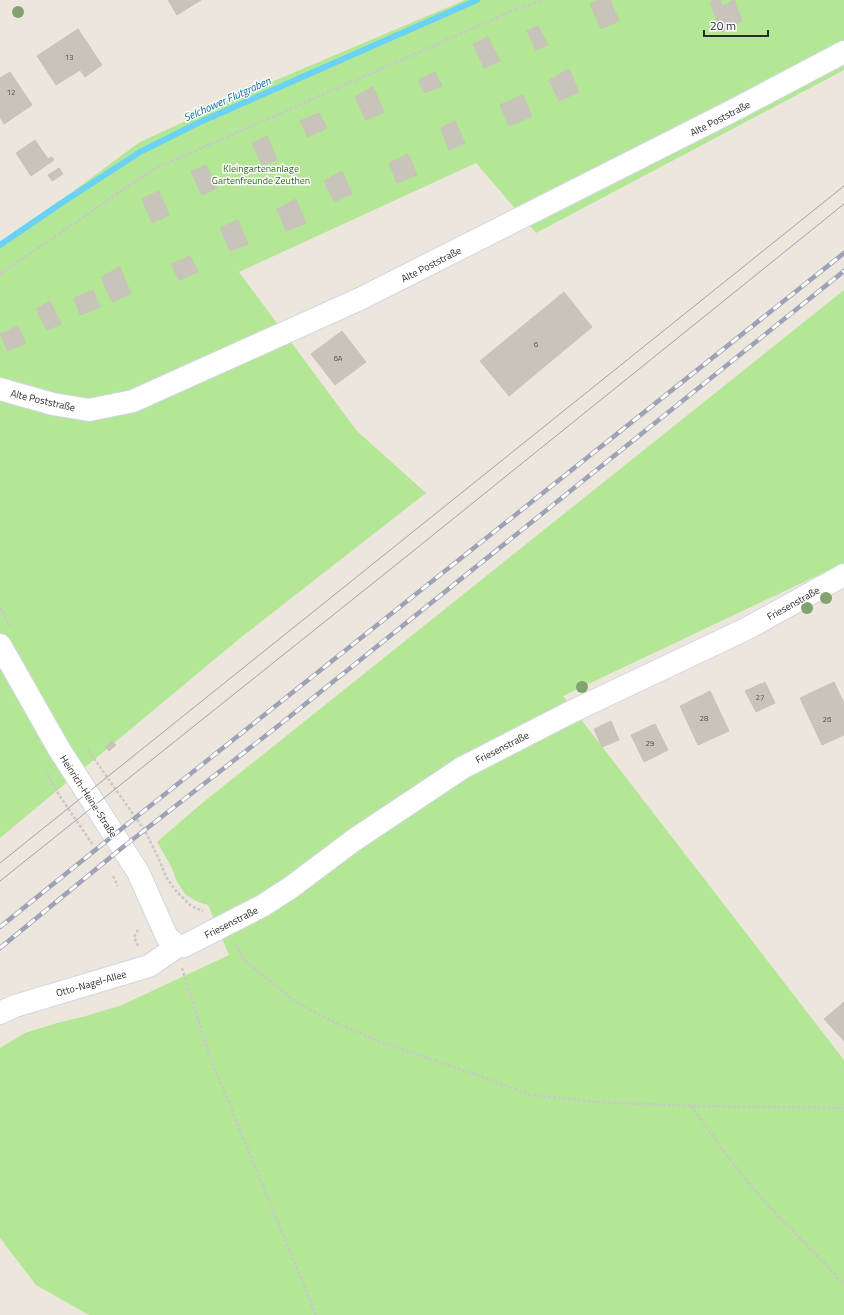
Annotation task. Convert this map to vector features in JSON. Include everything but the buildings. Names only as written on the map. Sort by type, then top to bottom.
[{"type":"street","name":"Alte Poststraße","points":[[0,389],[53,404],[89,410],[133,401],[362,298],[734,110],[844,52]]},
{"type":"street","name":"Friesenstraße","points":[[178,946],[184,946],[262,906],[290,888],[354,840],[462,768],[569,712],[748,628],[844,574]]},
{"type":"street","name":"Heinrich-Heine-Straße","points":[[7,639],[59,749],[138,872],[167,937],[178,946]]},
{"type":"street","name":"Otto-Nagel-Allee","points":[[0,1012],[149,966],[178,946]]},
{"type":"path","points":[[0,274],[152,170],[512,11],[543,0]]},
{"type":"path","points":[[0,607],[7,639]]},
{"type":"path","points":[[85,746],[145,831],[160,859],[166,877],[176,890],[191,906],[204,912],[220,911],[227,924]]},
{"type":"path","points":[[43,766],[49,779],[96,850]]},
{"type":"path","points":[[112,874],[122,892]]},
{"type":"path","points":[[137,923],[139,929],[134,938],[149,966]]},
{"type":"path","points":[[236,944],[243,959],[297,1003],[338,1024],[382,1042],[531,1095],[597,1102],[690,1106],[844,1108]]},
{"type":"path","points":[[182,971],[210,1056],[316,1315]]},
{"type":"path","points":[[690,1106],[751,1186],[789,1228],[828,1266],[844,1285]]},
{"type":"green space","name":"Kleingartenanlage Gartenfreunde Zeuthen","points":[[465,0],[844,0],[844,70],[536,233],[476,163],[239,272],[357,431],[426,493],[239,639],[0,838],[0,247],[15,234],[140,142],[255,89]]},
{"type":"green space","points":[[844,290],[844,563],[563,696],[844,1060],[844,1315],[89,1315],[36,1285],[0,1238],[0,1048],[25,1033],[122,1005],[229,955],[208,905],[198,902],[186,895],[177,882],[172,868],[157,842],[201,804]]},
{"type":"waterway","name":"Selchower Flutgraben","points":[[0,245],[140,152],[198,123],[477,0]]},
{"type":"tram line","points":[[0,863],[844,186]]},
{"type":"tram line","points":[[0,881],[844,204]]},
{"type":"railway","points":[[0,927],[844,253]]},
{"type":"railway","points":[[0,948],[123,847],[278,726],[844,271]]}]
